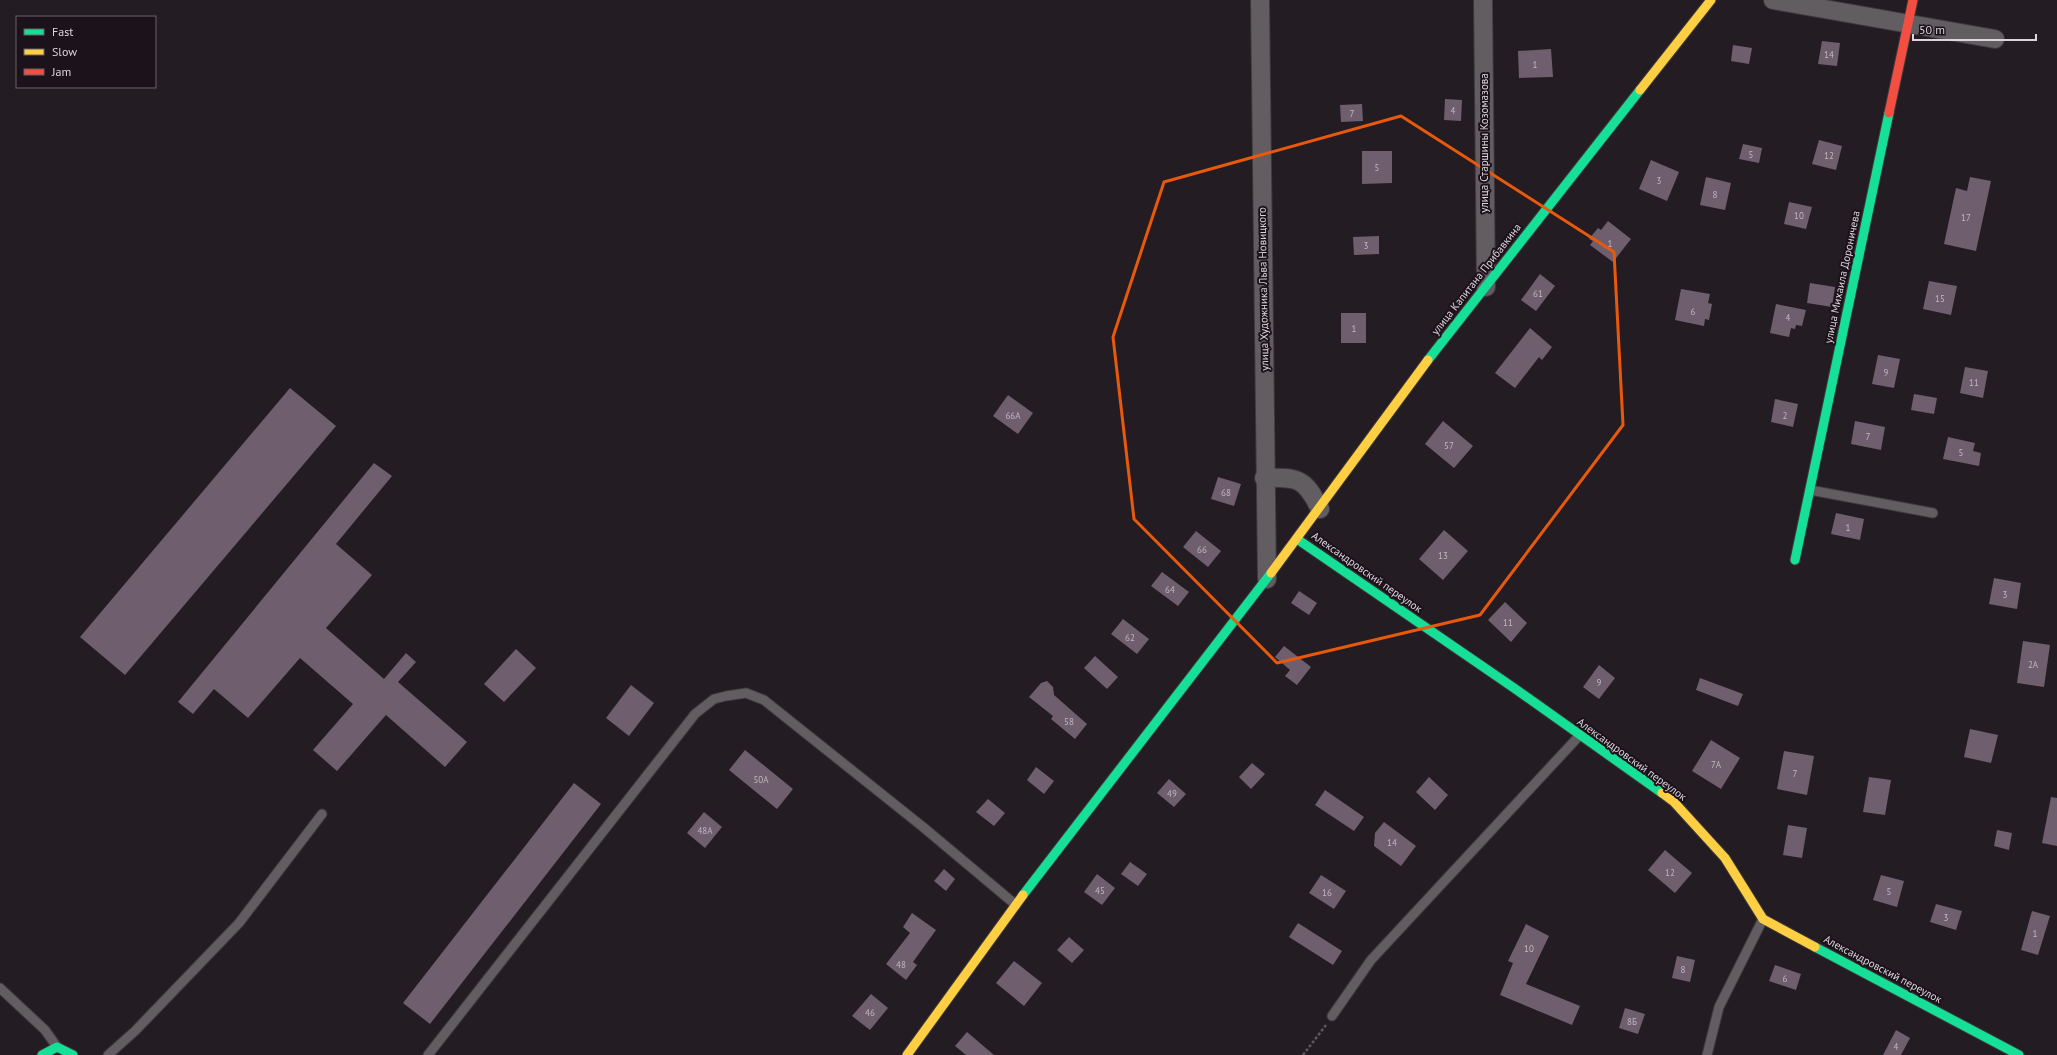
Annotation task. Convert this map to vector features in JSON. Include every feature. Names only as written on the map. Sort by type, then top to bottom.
[{"type":"street","name":"улица Художника Льва Новицкого","points":[[1260,0],[1264,478],[1267,579]]},
{"type":"street","name":"улица Старшины Козомазова","points":[[1483,0],[1486,287]]},
{"type":"street","name":"улица Капитана Прибавкина","points":[[907,1055],[1016,905],[1320,509],[1438,347],[1711,0]]},
{"type":"street","points":[[1773,0],[1995,39]]},
{"type":"street","name":"улица Михаила Дороничева","points":[[1795,560],[1913,0]]},
{"type":"street","points":[[1264,478],[1298,480],[1311,490],[1320,509]]},
{"type":"street","name":"Александровский переулок","points":[[1297,539],[1674,802],[1725,858],[1763,919],[2020,1055]]},
{"type":"street","points":[[42,1055],[57,1047],[73,1055]]},
{"type":"lane","points":[[1810,490],[1933,514]]},
{"type":"lane","points":[[428,1055],[695,714],[714,699],[746,693],[764,700],[923,827],[1016,905]]},
{"type":"lane","points":[[1332,1016],[1371,960],[1580,735]]},
{"type":"lane","points":[[108,1055],[135,1031],[239,923],[322,814]]},
{"type":"lane","points":[[1707,1055],[1719,1007],[1763,919]]},
{"type":"lane","points":[[0,988],[45,1030],[57,1047]]},
{"type":"path","points":[[1303,1055],[1332,1016]]},
{"type":"highlighted area","points":[[1401,116],[1614,252],[1623,425],[1480,615],[1277,663],[1134,519],[1113,337],[1164,182]]},
{"type":"building","points":[[1822,41],[1840,43],[1837,66],[1818,64]]},
{"type":"building","points":[[1733,45],[1752,48],[1749,64],[1731,61]]},
{"type":"building","points":[[1551,49],[1553,77],[1519,78],[1518,51]]},
{"type":"building","points":[[1445,99],[1462,100],[1461,121],[1444,120]]},
{"type":"building","points":[[1362,104],[1363,121],[1341,122],[1340,105]]},
{"type":"building","points":[[1819,140],[1842,146],[1836,170],[1812,164]]},
{"type":"building","points":[[1743,144],[1762,148],[1759,163],[1739,159]]},
{"type":"building","points":[[1362,151],[1392,151],[1392,183],[1362,184]]},
{"type":"building","points":[[1651,160],[1679,172],[1667,201],[1639,189]]},
{"type":"building","points":[[1706,177],[1731,183],[1725,210],[1700,205]]},
{"type":"building","points":[[1970,177],[1991,181],[1976,251],[1944,244],[1956,188],[1967,191]]},
{"type":"building","points":[[1789,202],[1812,207],[1806,229],[1784,224]]},
{"type":"building","points":[[1608,221],[1631,239],[1613,262],[1590,245],[1593,241],[1589,239],[1598,228],[1601,230]]},
{"type":"building","points":[[1379,236],[1379,254],[1354,255],[1353,237]]},
{"type":"building","points":[[1540,274],[1555,286],[1536,311],[1521,300]]},
{"type":"building","points":[[1929,281],[1957,286],[1951,315],[1923,309]]},
{"type":"building","points":[[1810,283],[1835,287],[1832,307],[1807,303]]},
{"type":"building","points":[[1681,289],[1710,294],[1708,303],[1712,304],[1709,320],[1705,319],[1704,326],[1675,320]]},
{"type":"building","points":[[1776,304],[1806,310],[1802,326],[1796,325],[1795,329],[1791,328],[1789,337],[1770,333]]},
{"type":"building","points":[[1341,313],[1366,313],[1366,343],[1341,343]]},
{"type":"building","points":[[1530,328],[1552,347],[1542,360],[1539,357],[1515,388],[1495,373]]},
{"type":"building","points":[[1878,355],[1900,359],[1894,388],[1872,384]]},
{"type":"building","points":[[1965,367],[1988,371],[1983,398],[1960,393]]},
{"type":"building","points":[[290,388],[336,426],[125,675],[80,637]]},
{"type":"building","points":[[1914,394],[1937,398],[1934,414],[1911,410]]},
{"type":"building","points":[[1008,395],[1033,413],[1018,434],[993,416]]},
{"type":"building","points":[[1775,399],[1798,404],[1793,427],[1771,422]]},
{"type":"building","points":[[1443,421],[1473,446],[1454,468],[1425,444]]},
{"type":"building","points":[[1855,421],[1885,427],[1881,450],[1851,444]]},
{"type":"building","points":[[1948,437],[1975,443],[1973,451],[1981,453],[1979,466],[1943,459]]},
{"type":"building","points":[[374,463],[392,476],[336,544],[372,575],[326,628],[384,679],[406,653],[416,662],[398,682],[467,742],[445,767],[386,715],[337,771],[313,750],[353,704],[300,658],[248,718],[214,689],[193,714],[178,702]]},
{"type":"building","points":[[1218,477],[1241,484],[1234,506],[1211,499]]},
{"type":"building","points":[[1836,513],[1864,519],[1860,540],[1831,534]]},
{"type":"building","points":[[1444,530],[1468,551],[1443,580],[1419,559]]},
{"type":"building","points":[[1196,531],[1221,551],[1208,567],[1183,547]]},
{"type":"building","points":[[1162,572],[1189,592],[1178,606],[1151,586]]},
{"type":"building","points":[[1994,578],[2021,583],[2017,609],[1989,604]]},
{"type":"building","points":[[1299,591],[1317,603],[1309,615],[1291,603]]},
{"type":"building","points":[[1505,602],[1527,623],[1511,642],[1488,620]]},
{"type":"building","points":[[1123,619],[1149,639],[1137,654],[1111,634]]},
{"type":"building","points":[[2023,641],[2050,645],[2044,687],[2017,683]]},
{"type":"building","points":[[1284,646],[1311,667],[1297,685],[1285,676],[1290,670],[1275,657]]},
{"type":"building","points":[[516,649],[536,668],[504,702],[484,684]]},
{"type":"building","points":[[1095,656],[1118,677],[1107,689],[1084,668]]},
{"type":"building","points":[[1599,665],[1615,678],[1599,699],[1583,687]]},
{"type":"building","points":[[1700,678],[1743,694],[1738,706],[1696,690]]},
{"type":"building","points":[[1047,681],[1053,687],[1054,695],[1087,724],[1075,739],[1051,719],[1053,716],[1029,697],[1041,683]]},
{"type":"building","points":[[631,685],[654,703],[629,736],[606,718]]},
{"type":"building","points":[[1970,729],[1998,735],[1991,763],[1964,757]]},
{"type":"building","points":[[1711,740],[1740,758],[1721,789],[1692,771]]},
{"type":"building","points":[[745,750],[793,789],[777,809],[729,770]]},
{"type":"building","points":[[1784,751],[1814,756],[1807,795],[1777,789]]},
{"type":"building","points":[[1252,763],[1265,774],[1251,789],[1239,777]]},
{"type":"building","points":[[1036,767],[1054,781],[1044,794],[1027,780]]},
{"type":"building","points":[[1429,777],[1448,795],[1435,810],[1416,792]]},
{"type":"building","points":[[1869,777],[1891,780],[1885,815],[1863,812]]},
{"type":"building","points":[[1169,779],[1186,794],[1174,807],[1157,793]]},
{"type":"building","points":[[574,783],[601,804],[430,1024],[403,1003]]},
{"type":"building","points":[[1325,790],[1364,817],[1354,831],[1315,805]]},
{"type":"building","points":[[2051,797],[2057,798],[2057,846],[2042,843]]},
{"type":"building","points":[[988,799],[1005,813],[994,826],[976,812]]},
{"type":"building","points":[[704,812],[722,827],[705,848],[687,833]]},
{"type":"building","points":[[1384,822],[1416,846],[1401,866],[1374,846],[1375,833]]},
{"type":"building","points":[[1788,825],[1807,828],[1802,858],[1783,855]]},
{"type":"building","points":[[1997,830],[2012,833],[2009,850],[1994,846]]},
{"type":"building","points":[[1665,850],[1692,873],[1675,893],[1648,870]]},
{"type":"building","points":[[1130,862],[1147,874],[1138,886],[1121,874]]},
{"type":"building","points":[[944,869],[955,879],[946,891],[934,881]]},
{"type":"building","points":[[1097,874],[1115,888],[1102,905],[1084,892]]},
{"type":"building","points":[[1321,875],[1346,891],[1334,909],[1309,893]]},
{"type":"building","points":[[1881,875],[1904,881],[1897,907],[1873,900]]},
{"type":"building","points":[[1936,904],[1962,911],[1956,930],[1930,922]]},
{"type":"building","points":[[2032,911],[2050,916],[2038,955],[2021,950]]},
{"type":"building","points":[[912,913],[936,930],[913,962],[917,965],[906,980],[886,964],[910,933],[903,927]]},
{"type":"building","points":[[1298,923],[1342,951],[1333,965],[1289,937]]},
{"type":"building","points":[[1526,924],[1549,936],[1526,984],[1580,1006],[1572,1025],[1500,995],[1513,963],[1508,961]]},
{"type":"building","points":[[1069,937],[1084,950],[1072,963],[1057,950]]},
{"type":"building","points":[[1677,956],[1695,960],[1690,982],[1672,978]]},
{"type":"building","points":[[1014,961],[1042,983],[1024,1006],[996,983]]},
{"type":"building","points":[[1775,965],[1801,974],[1796,990],[1769,981]]},
{"type":"building","points":[[871,994],[888,1008],[870,1030],[852,1016]]},
{"type":"building","points":[[1625,1008],[1645,1014],[1638,1034],[1619,1028]]},
{"type":"building","points":[[1896,1030],[1910,1038],[1901,1055],[1883,1055]]},
{"type":"building","points":[[967,1032],[994,1055],[966,1055],[955,1046]]},
{"type":"traffic: fast","points":[[1428,360],[1640,90]]},
{"type":"traffic: fast","points":[[1795,560],[1889,113]]},
{"type":"traffic: fast","points":[[1297,539],[1514,688],[1662,793]]},
{"type":"traffic: fast","points":[[1023,895],[1271,573]]},
{"type":"traffic: fast","points":[[1815,947],[2019,1055]]},
{"type":"traffic: fast","points":[[42,1055],[57,1047],[73,1055]]},
{"type":"traffic: slow","points":[[1640,90],[1711,0]]},
{"type":"traffic: slow","points":[[1271,573],[1428,360]]},
{"type":"traffic: slow","points":[[1662,793],[1674,802],[1725,858],[1763,919],[1815,947]]},
{"type":"traffic: slow","points":[[907,1055],[1023,895]]},
{"type":"traffic: jam","points":[[1889,113],[1913,0]]}]
